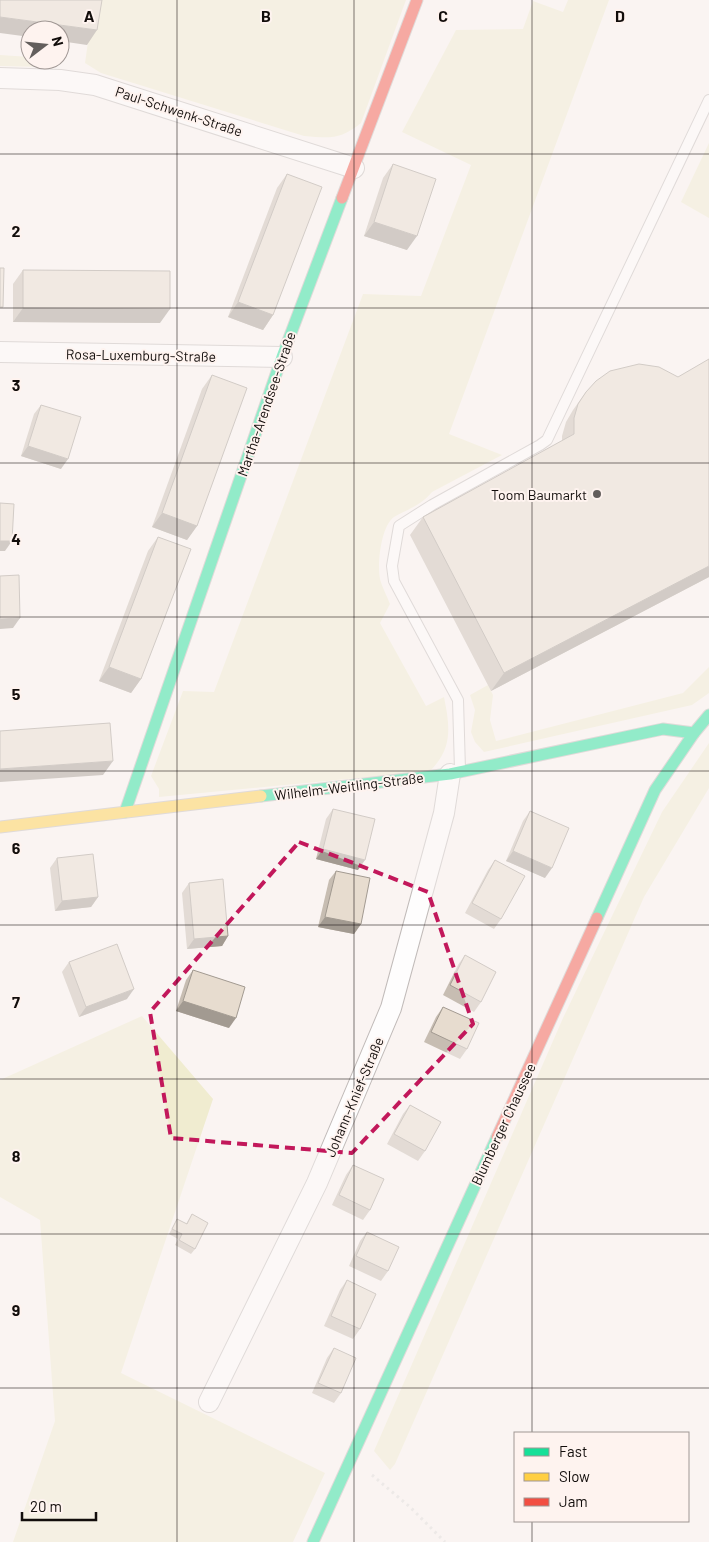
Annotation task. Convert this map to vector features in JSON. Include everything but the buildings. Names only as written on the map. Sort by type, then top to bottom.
[{"type":"street","name":"Martha-Arendsee-Straße","points":[[125,812],[282,357],[417,0]]},
{"type":"street","name":"Paul-Schwenk-Straße","points":[[0,78],[60,80],[95,85],[354,168]]},
{"type":"street","name":"Rosa-Luxemburg-Straße","points":[[0,352],[282,357]]},
{"type":"street","name":"Blumberger Chaussee","points":[[313,1542],[655,790],[694,733],[709,715]]},
{"type":"street","name":"Wilhelm-Weitling-Straße","points":[[0,827],[455,773],[663,728],[694,733]]},
{"type":"street","name":"Johann-Knief-Straße","points":[[209,1402],[317,1183],[391,1008],[455,773]]},
{"type":"lane","points":[[455,773],[458,700],[394,581],[392,566],[399,526],[432,505],[547,440],[709,100]]},
{"type":"path","points":[[351,1456],[410,1507],[445,1542]]},
{"type":"highlighted area","points":[[299,842],[428,892],[473,1024],[352,1153],[171,1138],[150,1012]]},
{"type":"shaded area","points":[[94,0],[406,0],[361,123],[354,129],[341,135],[328,137],[304,136],[101,73],[85,63]]},
{"type":"shaded area","points":[[568,0],[609,0],[449,434],[502,455],[432,492],[419,504],[394,517],[386,528],[381,546],[380,579],[390,604],[380,623],[426,706],[444,697],[448,718],[448,737],[443,754],[430,771],[159,797],[159,789],[151,776],[183,691],[214,692],[363,294],[421,296],[471,165],[402,132],[456,30],[523,29],[533,1],[563,12]]},
{"type":"shaded area","points":[[0,55],[20,56],[20,66],[0,66]]},
{"type":"shaded area","points":[[709,143],[709,218],[681,202]]},
{"type":"shaded area","points":[[709,667],[709,693],[692,705],[484,752],[475,742],[471,732],[475,710],[470,695],[488,685],[493,695],[490,720],[496,741],[683,693]]},
{"type":"shaded area","points":[[709,743],[709,788],[644,897],[395,1464],[390,1470],[374,1451],[563,1018],[662,812]]},
{"type":"shaded area","points":[[142,1016],[213,1099],[121,1373],[325,1473],[293,1542],[13,1542],[55,1421],[40,1220],[0,1197],[0,1080]]},
{"type":"traffic: fast","points":[[125,812],[282,357],[342,198]]},
{"type":"traffic: fast","points":[[597,918],[655,790],[694,733],[709,715]]},
{"type":"traffic: fast","points":[[261,796],[450,774],[663,729],[694,733]]},
{"type":"traffic: fast","points":[[313,1542],[497,1137]]},
{"type":"traffic: slow","points":[[0,827],[261,796]]},
{"type":"traffic: jam","points":[[342,198],[417,0]]},
{"type":"traffic: jam","points":[[497,1137],[597,918]]},
{"type":"place","name":"Toom Baumarkt","points":[[597,494]]}]
